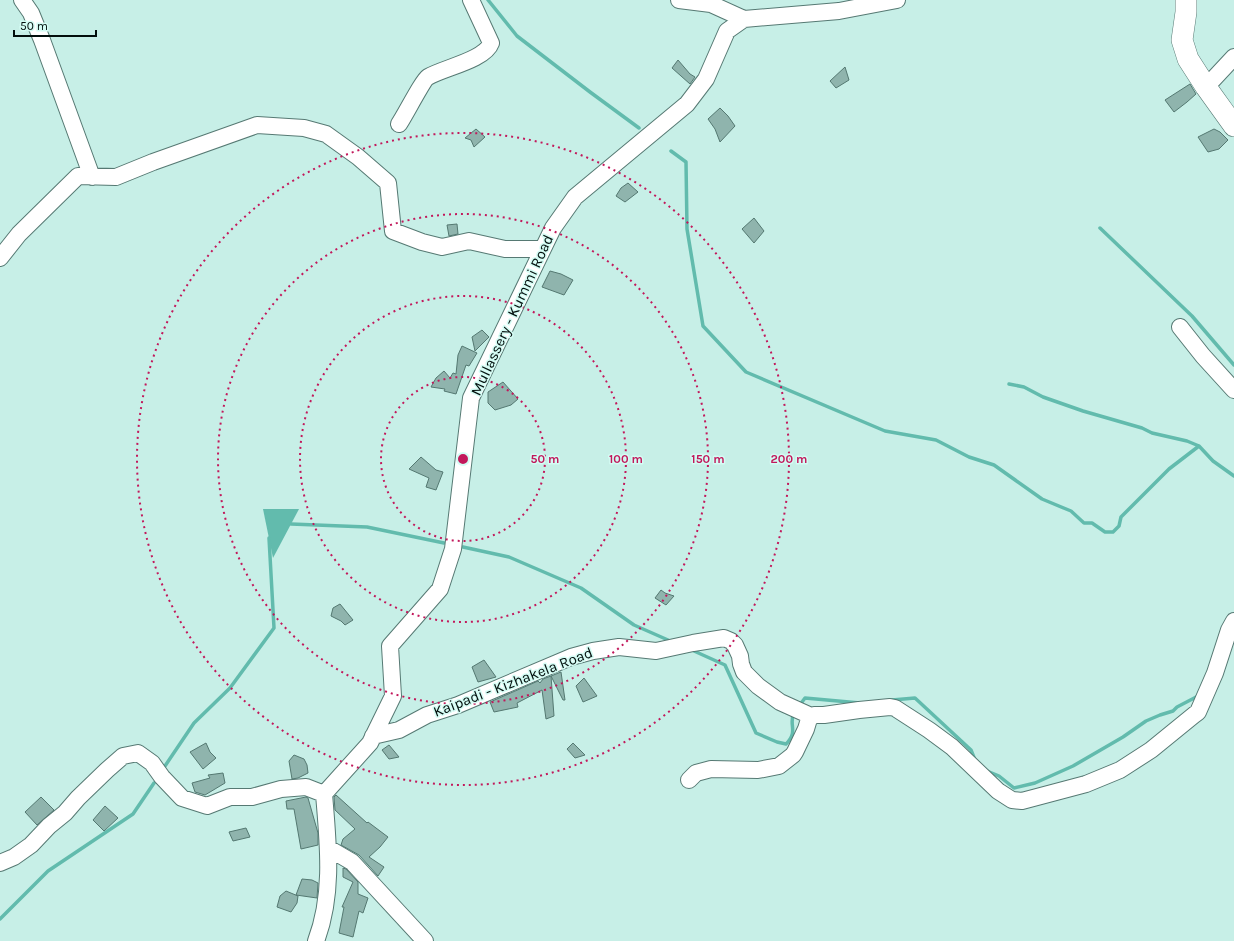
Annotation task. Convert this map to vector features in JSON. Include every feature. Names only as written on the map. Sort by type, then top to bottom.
[{"type":"main road","points":[[1186,0],[1182,40],[1188,59],[1234,126]]},
{"type":"street","points":[[22,0],[32,13],[92,177]]},
{"type":"street","points":[[399,124],[426,78],[481,55],[490,48],[491,43],[471,0]]},
{"type":"street","points":[[678,0],[711,4],[744,20]]},
{"type":"street","name":"Mullassery - Kummi Road","points":[[324,794],[370,743],[394,696],[390,646],[440,589],[453,549],[471,398],[553,228],[575,197],[687,104],[706,79],[727,31],[744,20],[839,11],[897,0]]},
{"type":"street","points":[[1206,87],[1234,57]]},
{"type":"street","points":[[0,258],[19,234],[78,176],[116,177],[153,162],[258,125],[304,128],[326,134],[358,157],[388,183],[393,231],[422,242],[442,247],[469,241],[506,249],[543,249]]},
{"type":"street","points":[[1180,327],[1203,356],[1234,390]]},
{"type":"street","points":[[689,780],[696,773],[711,769],[758,770],[779,766],[795,752],[809,719],[816,716],[890,707],[895,708],[952,747],[998,791],[1012,800],[1022,801],[1086,784],[1120,770],[1151,750],[1198,712],[1215,673],[1229,630],[1234,621]]},
{"type":"street","name":"Kaipadi - Kizhakela Road","points":[[373,736],[399,730],[427,715],[458,705],[593,650],[619,646],[656,651],[724,638],[731,640],[735,645],[740,656],[744,672],[758,686],[780,702],[816,716]]},
{"type":"street","points":[[0,863],[14,857],[31,845],[123,756],[138,753],[152,763],[162,777],[182,798],[207,806],[230,797],[252,797],[281,789],[306,787],[324,794],[328,848],[328,894],[321,928],[316,941]]},
{"type":"street","points":[[328,848],[352,862],[425,941]]},
{"type":"shaded area","points":[[263,509],[299,509],[273,558]]},
{"type":"building","points":[[678,60],[690,74],[695,77],[690,84],[672,68]]},
{"type":"building","points":[[845,67],[849,80],[836,88],[830,81]]},
{"type":"building","points":[[1190,84],[1196,94],[1174,112],[1165,100]]},
{"type":"building","points":[[720,108],[735,126],[720,142],[715,129],[708,119]]},
{"type":"building","points":[[476,129],[485,137],[474,147],[471,140],[465,138]]},
{"type":"building","points":[[1214,129],[1220,132],[1228,140],[1219,149],[1208,152],[1198,137]]},
{"type":"building","points":[[628,183],[638,192],[625,202],[616,196],[621,188]]},
{"type":"building","points":[[754,218],[764,231],[754,243],[742,229]]},
{"type":"building","points":[[457,224],[458,234],[449,236],[447,225]]},
{"type":"building","points":[[550,271],[561,274],[573,280],[564,295],[542,287]]},
{"type":"building","points":[[482,330],[489,337],[475,351],[472,337]]},
{"type":"building","points":[[462,346],[477,353],[469,366],[466,365],[456,394],[444,391],[445,389],[431,387],[436,378],[444,371],[450,378],[453,373],[456,374],[458,355]]},
{"type":"building","points":[[503,382],[518,399],[511,405],[495,410],[488,403],[488,392]]},
{"type":"building","points":[[421,457],[436,470],[443,472],[436,490],[426,487],[429,478],[409,469]]},
{"type":"building","points":[[661,590],[674,596],[666,605],[655,598]]},
{"type":"building","points":[[340,604],[353,620],[345,625],[341,621],[331,616],[333,608]]},
{"type":"building","points":[[484,660],[496,677],[478,682],[472,667]]},
{"type":"building","points":[[561,672],[565,700],[563,700],[551,676]]},
{"type":"building","points":[[551,676],[554,716],[546,719],[542,690],[517,703],[518,707],[494,712],[490,702],[538,681],[540,683],[543,679]]},
{"type":"building","points":[[584,678],[597,696],[583,702],[576,686]]},
{"type":"building","points":[[206,743],[210,752],[216,758],[203,769],[190,752]]},
{"type":"building","points":[[573,743],[585,755],[575,758],[567,749]]},
{"type":"building","points":[[389,745],[399,757],[389,759],[382,750]]},
{"type":"building","points":[[294,755],[304,759],[307,765],[308,773],[292,779],[289,761]]},
{"type":"building","points":[[223,773],[225,783],[205,795],[195,792],[192,783],[210,778],[208,775]]},
{"type":"building","points":[[336,795],[367,823],[368,822],[388,837],[369,857],[384,867],[378,876],[359,855],[341,845],[343,839],[355,829],[335,810],[334,797]]},
{"type":"building","points":[[41,797],[54,810],[37,825],[25,812]]},
{"type":"building","points":[[306,797],[308,798],[318,833],[318,845],[301,849],[294,809],[287,809],[286,801]]},
{"type":"building","points":[[105,806],[118,818],[104,831],[93,820]]},
{"type":"building","points":[[246,828],[250,837],[233,841],[229,832]]},
{"type":"building","points":[[343,868],[346,869],[358,882],[358,894],[368,898],[363,913],[359,911],[353,937],[339,933],[344,907],[342,907],[353,882],[343,877]]},
{"type":"building","points":[[302,879],[312,880],[318,883],[317,898],[296,895]]},
{"type":"building","points":[[286,891],[298,896],[297,903],[291,912],[277,907],[280,896]]},
{"type":"waterway","points":[[488,0],[517,36],[639,128]]},
{"type":"waterway","points":[[671,151],[686,162],[687,229],[703,326],[746,372],[885,431],[936,440],[969,457],[994,465],[1042,499],[1071,511],[1084,523],[1092,523],[1105,532],[1113,532],[1119,526],[1121,517],[1169,469],[1199,446]]},
{"type":"waterway","points":[[1100,228],[1192,316],[1234,365]]},
{"type":"waterway","points":[[1009,384],[1024,387],[1043,397],[1083,411],[1142,428],[1152,433],[1187,441],[1199,446],[1213,461],[1234,476]]},
{"type":"waterway","points":[[291,524],[367,527],[444,543]]},
{"type":"waterway","points":[[165,766],[194,723],[230,688],[274,628],[269,538]]},
{"type":"waterway","points":[[463,547],[509,557],[581,588],[634,625],[668,640]]},
{"type":"waterway","points":[[694,651],[725,665],[756,733],[777,742],[786,744],[793,732],[792,717],[794,712]]},
{"type":"waterway","points":[[987,771],[999,776],[1014,788],[1035,783],[1073,766],[1123,737],[1146,721],[1173,711],[1177,707],[1200,695]]},
{"type":"waterway","points":[[799,706],[805,698],[860,703]]},
{"type":"waterway","points":[[892,700],[915,698],[971,750],[975,760]]},
{"type":"waterway","points":[[0,919],[48,871],[133,814],[154,783]]}]
